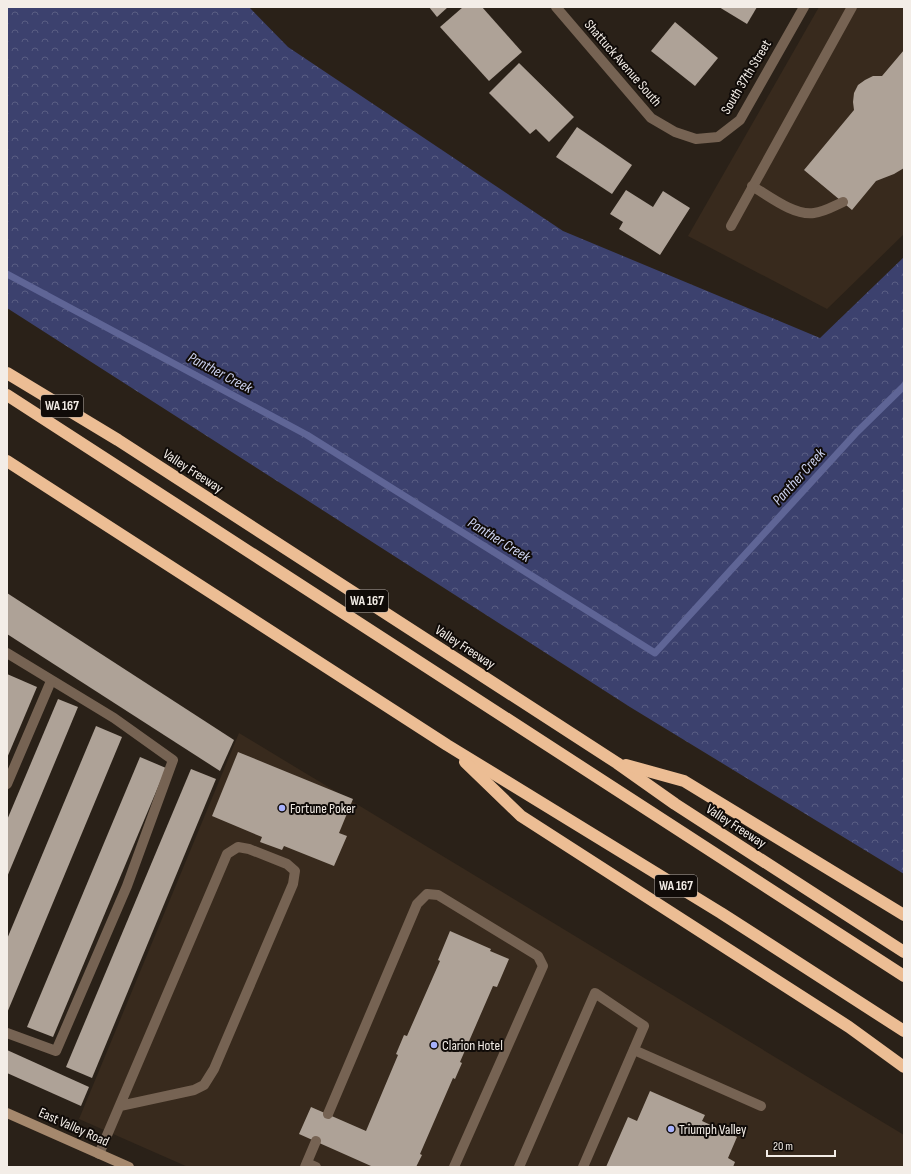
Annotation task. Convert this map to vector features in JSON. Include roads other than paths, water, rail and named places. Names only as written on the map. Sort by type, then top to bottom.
[{"type":"highway","name":"Valley Freeway","points":[[7,373],[118,440],[617,763],[675,804],[904,952]]},
{"type":"highway","points":[[7,395],[904,976]]},
{"type":"highway","name":"WA 167","points":[[7,461],[447,745],[721,913],[904,1031]]},
{"type":"highway","points":[[447,745],[521,816],[843,1023],[904,1067]]},
{"type":"highway","points":[[617,763],[684,781],[904,915]]},
{"type":"street","name":"Shattuck Avenue South","points":[[556,7],[651,118],[675,132],[696,139]]},
{"type":"street","name":"South 37th Street","points":[[696,139],[718,137],[740,120],[804,7]]},
{"type":"street","points":[[731,226],[852,7]]},
{"type":"street","points":[[752,186],[793,210],[805,214],[816,213],[843,202]]},
{"type":"street","points":[[7,653],[114,718],[173,760],[127,886],[56,1051],[7,1033]]},
{"type":"street","points":[[7,784],[51,681]]},
{"type":"street","points":[[99,1154],[227,854],[238,847],[249,848],[287,864],[295,871],[293,884],[214,1069],[204,1085],[194,1090],[120,1106]]},
{"type":"street","points":[[328,1114],[417,904],[427,894],[438,895],[538,956],[543,966],[454,1167]]},
{"type":"street","points":[[520,1167],[595,994],[644,1026],[583,1167]]},
{"type":"street","points":[[634,1050],[761,1106]]},
{"type":"street","name":"East Valley Road","points":[[7,1113],[129,1167]]},
{"type":"street","points":[[309,1166],[316,1141]]},
{"type":"waterway","name":"Panther Creek","points":[[7,274],[307,435],[655,653],[857,432],[904,386]]},
{"type":"place","name":"Fortune Poker","points":[[282,808]]},
{"type":"place","name":"Clarion Hotel","points":[[434,1045]]},
{"type":"place","name":"Triumph Valley","points":[[671,1129]]}]
